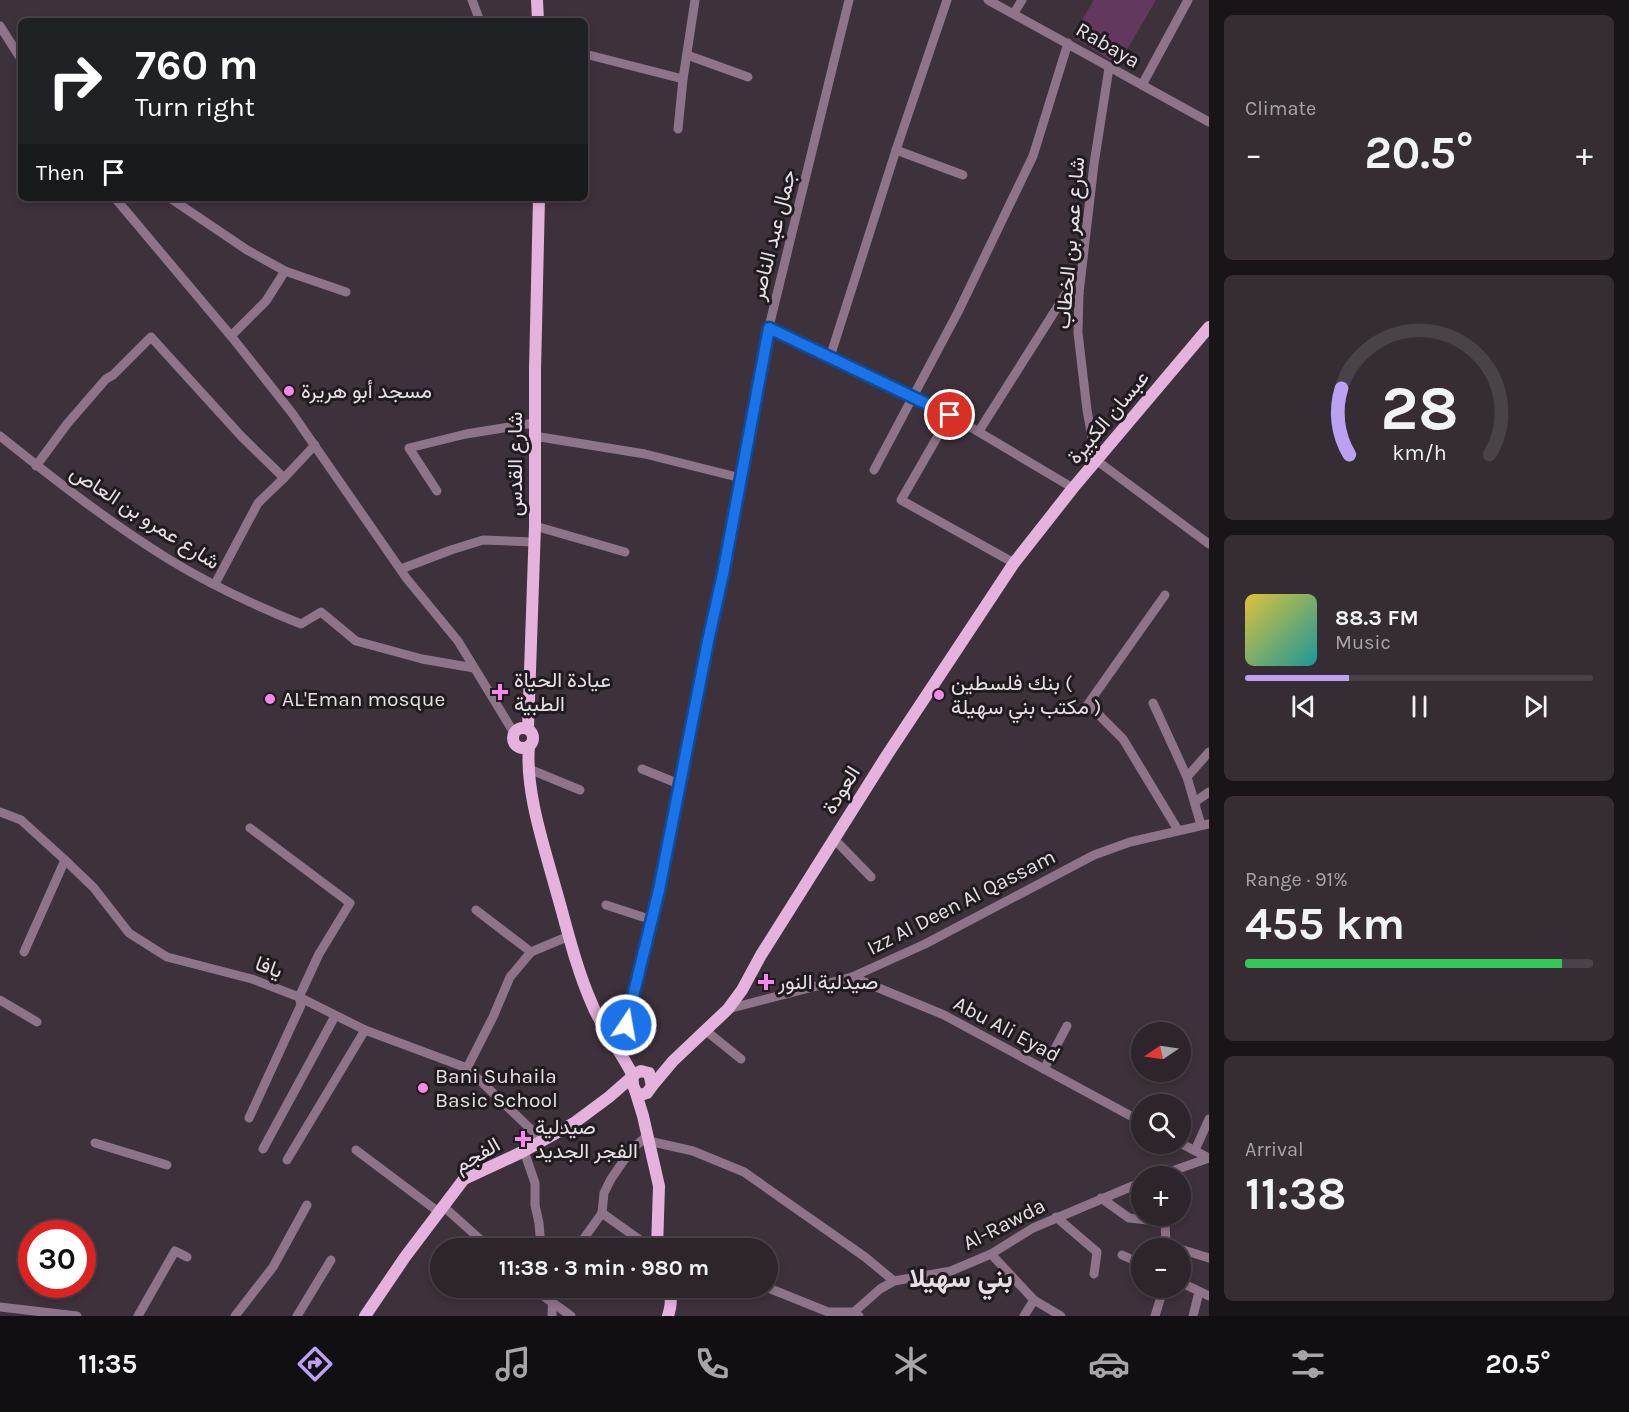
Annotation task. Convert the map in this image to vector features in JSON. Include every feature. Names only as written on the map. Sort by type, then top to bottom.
[{"type":"main road","points":[[537,0],[538,18]]},
{"type":"main road","name":"شارع القدس","points":[[528,729],[535,526],[534,430],[539,201]]},
{"type":"main road","name":"عبسان الكبيرة","points":[[1038,533],[1096,460],[1209,327]]},
{"type":"main road","name":"العودة","points":[[652,1088],[673,1061],[728,1009],[742,990],[761,955],[834,838],[976,617],[1038,533]]},
{"type":"main road","points":[[520,728],[528,729],[533,738],[524,746],[514,741],[514,733],[520,728]]},
{"type":"main road","points":[[524,746],[543,841],[569,941],[591,1004],[637,1079],[640,1095],[652,1088]]},
{"type":"main road","points":[[524,746],[540,848],[556,912],[569,941]]},
{"type":"main road","name":"العودة","points":[[637,1079],[673,1061]]},
{"type":"main road","points":[[637,1079],[647,1072],[651,1076],[652,1088],[644,1105],[643,1116]]},
{"type":"main road","points":[[637,1079],[659,1186],[659,1238]]},
{"type":"main road","name":"الفجم","points":[[365,1316],[405,1257],[464,1179],[524,1151],[574,1122],[617,1090],[637,1079]]},
{"type":"main road","points":[[668,1316],[671,1298]]},
{"type":"main road","points":[[673,1316],[674,1298]]},
{"type":"street","points":[[472,0],[479,18]]},
{"type":"street","points":[[678,129],[695,0]]},
{"type":"street","name":"جمال عبد الناصر","points":[[613,1039],[626,1025],[652,920],[769,328],[849,0]]},
{"type":"street","points":[[830,357],[947,0]]},
{"type":"street","name":"Rabaya","points":[[988,0],[1209,122]]},
{"type":"street","points":[[1014,13],[1022,0]]},
{"type":"street","points":[[1142,85],[1188,0]]},
{"type":"street","points":[[0,26],[18,54]]},
{"type":"street","points":[[874,470],[958,312],[1033,156],[1068,43]]},
{"type":"street","points":[[588,55],[683,79]]},
{"type":"street","points":[[687,55],[748,77]]},
{"type":"street","name":"شارع عمر بن الخطاب","points":[[1096,460],[1087,410],[1078,333],[1079,293],[1094,164],[1109,68]]},
{"type":"street","points":[[896,150],[963,175]]},
{"type":"street","points":[[118,201],[231,336],[315,445],[401,569],[458,641],[514,733]]},
{"type":"street","points":[[174,201],[247,250],[285,271],[346,292]]},
{"type":"street","points":[[231,336],[266,301],[285,271]]},
{"type":"street","points":[[979,431],[1065,295],[1079,293]]},
{"type":"street","points":[[769,328],[950,415],[1073,488]]},
{"type":"street","points":[[36,466],[67,424],[106,379],[152,337],[241,436],[284,477]]},
{"type":"street","points":[[950,415],[901,500],[1014,563]]},
{"type":"street","points":[[437,490],[409,448],[466,435],[534,430],[741,478]]},
{"type":"street","name":"شارع عمرو بن العاص","points":[[0,436],[36,466],[171,561],[252,604],[301,624],[321,612],[356,641],[422,659],[474,668]]},
{"type":"street","points":[[215,584],[258,503],[315,445]]},
{"type":"street","points":[[1096,460],[1209,544]]},
{"type":"street","points":[[535,526],[625,552]]},
{"type":"street","points":[[401,569],[483,540],[534,542]]},
{"type":"street","points":[[1165,596],[1088,704],[1123,739],[1178,830]]},
{"type":"street","points":[[1153,703],[1187,777],[1205,825]]},
{"type":"street","points":[[1187,777],[1209,752]]},
{"type":"street","points":[[529,769],[580,790]]},
{"type":"street","points":[[642,769],[679,783]]},
{"type":"street","points":[[1195,802],[1209,792]]},
{"type":"street","name":"يافا","points":[[0,812],[21,820],[94,888],[129,933],[167,957],[252,979],[299,997],[365,1030],[466,1068],[542,1140]]},
{"type":"street","name":"Izz Al Deen Al Qassam","points":[[728,1009],[852,977],[925,944],[1094,855],[1130,842],[1205,825]]},
{"type":"street","points":[[249,1118],[302,1005],[299,997],[319,954],[350,903],[250,828]]},
{"type":"street","points":[[834,838],[871,877]]},
{"type":"street","points":[[24,952],[65,860]]},
{"type":"street","points":[[606,905],[652,920]]},
{"type":"street","points":[[476,910],[531,952]]},
{"type":"street","points":[[466,1068],[493,1017],[510,977],[531,952],[569,941]]},
{"type":"street","name":"Abu Ali Eyad","points":[[852,977],[944,1015],[1131,1116]]},
{"type":"street","points":[[0,1000],[37,1022]]},
{"type":"street","points":[[263,1149],[335,1016]]},
{"type":"street","points":[[1044,1069],[1067,1026]]},
{"type":"street","points":[[287,1160],[365,1030]]},
{"type":"street","points":[[705,1030],[741,1059]]},
{"type":"street","points":[[1195,1150],[1209,1119]]},
{"type":"street","points":[[584,1238],[602,1213],[604,1193],[611,1179],[630,1150],[649,1136],[744,1172],[865,1257],[894,1281]]},
{"type":"street","points":[[95,1143],[166,1165]]},
{"type":"street","points":[[1191,1148],[1209,1158]]},
{"type":"street","points":[[356,1150],[442,1210],[477,1238]]},
{"type":"street","points":[[524,1151],[535,1183],[535,1205],[540,1238]]},
{"type":"street","points":[[1186,1166],[1209,1158]]},
{"type":"street","name":"Al-Rawda","points":[[856,1314],[880,1289],[894,1281],[951,1271],[991,1254],[1033,1228],[1056,1217],[1131,1186]]},
{"type":"street","points":[[1101,1198],[1129,1218],[1165,1222],[1166,1238]]},
{"type":"street","points":[[235,1316],[273,1267],[307,1205]]},
{"type":"street","points":[[602,1213],[637,1238]]},
{"type":"street","points":[[1056,1217],[1097,1252],[1094,1274]]},
{"type":"street","points":[[138,1316],[175,1251],[187,1257]]},
{"type":"street","points":[[1191,1253],[1209,1258]]},
{"type":"street","points":[[991,1254],[1034,1300],[1061,1316]]},
{"type":"street","points":[[1122,1256],[1131,1260]]},
{"type":"street","points":[[297,1316],[331,1260]]},
{"type":"street","points":[[1191,1288],[1209,1296]]},
{"type":"street","points":[[778,1292],[828,1312],[856,1314]]},
{"type":"street","points":[[1194,1316],[1199,1292]]},
{"type":"street","points":[[545,1298],[571,1316]]},
{"type":"street","points":[[552,1316],[553,1298]]},
{"type":"street","points":[[1155,1316],[1161,1298]]},
{"type":"street","points":[[1024,1316],[1034,1300]]},
{"type":"street","points":[[0,1307],[77,1316]]},
{"type":"shaded area","points":[[1094,0],[1156,0],[1118,65],[1072,36]]},
{"type":"place","name":"مسجد أبو هريرة","points":[[289,391]]},
{"type":"place","name":"عيادة الحياة الطبية","points":[[500,692]]},
{"type":"place","name":"بنك فلسطين ( مكتب بني سهيلة )","points":[[939,695]]},
{"type":"place","name":"AL'Eman mosque","points":[[270,699]]},
{"type":"place","name":"صيدلية النور","points":[[766,982]]},
{"type":"place","name":"Bani Suhaila Basic School","points":[[423,1088]]},
{"type":"place","name":"صيدلية الفجر الجديد","points":[[523,1139]]},
{"type":"district","name":"بني سهيلا","points":[[961,1278]]},
{"type":"route","points":[[626,1025],[659,890],[723,574],[769,328],[950,415]]}]
